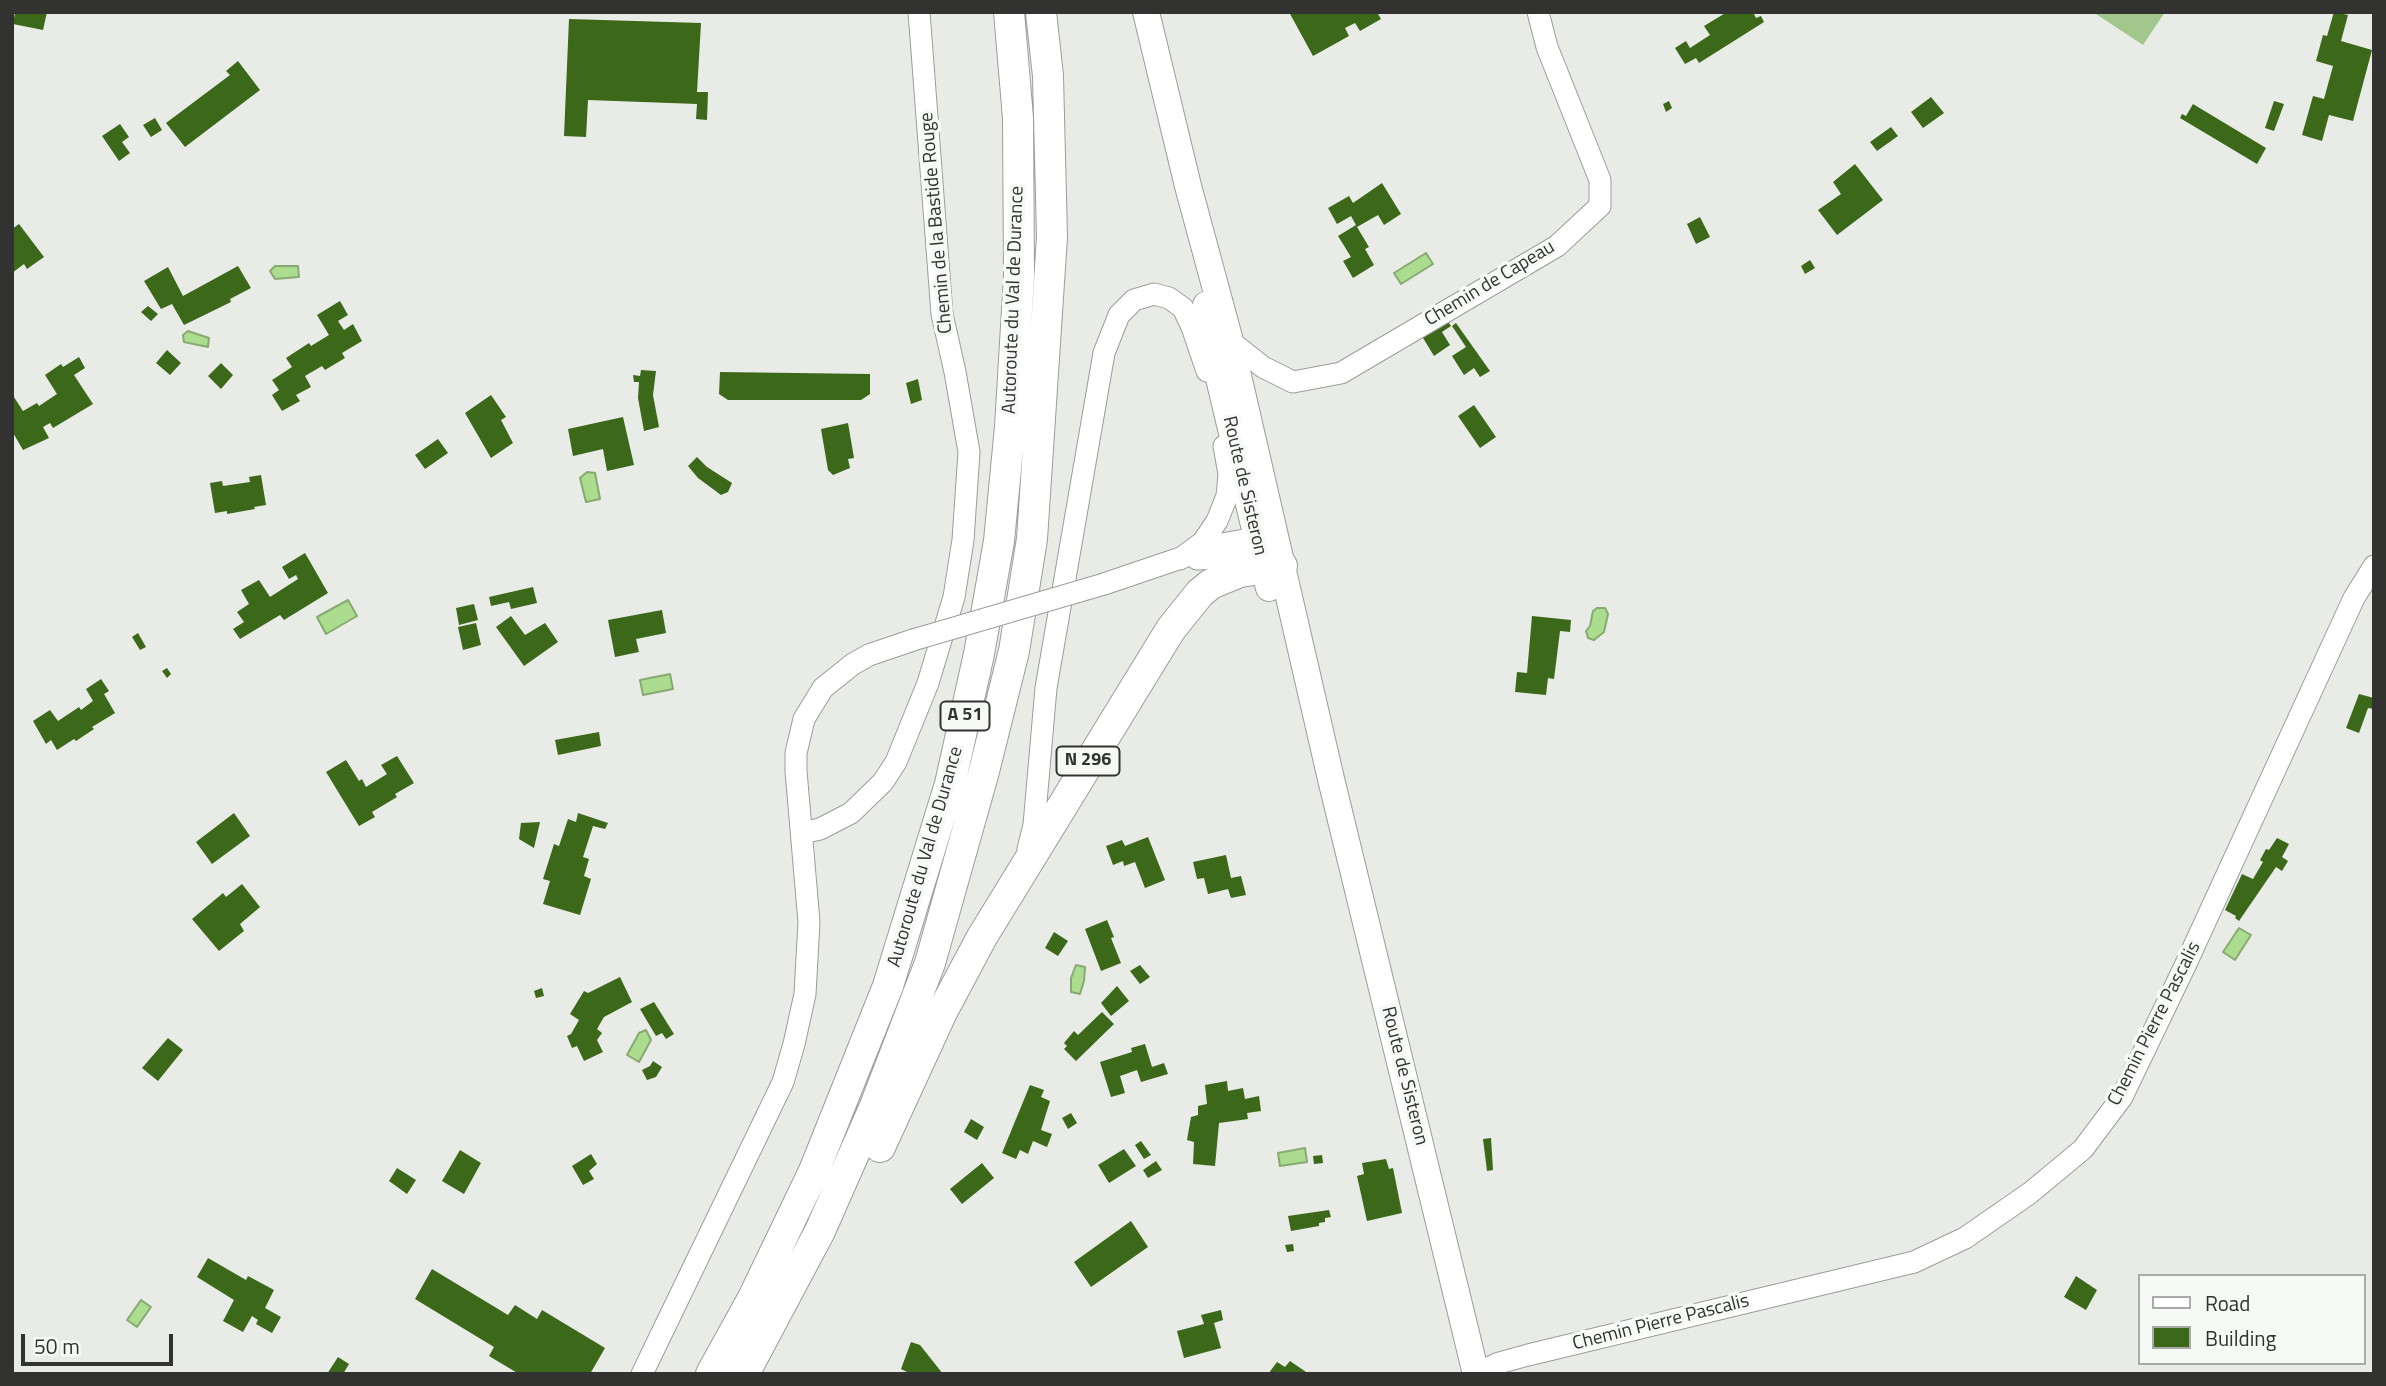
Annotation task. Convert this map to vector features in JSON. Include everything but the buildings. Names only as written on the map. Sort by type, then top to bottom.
[{"type":"highway","name":"Autoroute du Val de Durance","points":[[711,1374],[753,1298],[814,1171],[888,986],[950,784],[979,654],[999,541],[1010,427],[1019,276],[1018,118],[1009,12]]},
{"type":"highway","name":"Autoroute du Val de Durance","points":[[744,1374],[820,1231],[875,1107],[930,963],[983,775],[1014,651],[1032,539],[1052,237],[1048,76],[1041,12]]},
{"type":"highway","name":"N 296","points":[[755,1374],[849,1212],[942,1012],[1024,865],[1156,651],[1200,593],[1269,553]]},
{"type":"main road","name":"Route de Sisteron","points":[[1146,12],[1188,186],[1230,341],[1295,676],[1331,779],[1475,1374]]},
{"type":"main road","name":"Route de Sisteron","points":[[1188,186],[1212,349],[1269,553]]},
{"type":"street","name":"Chemin de la Bastide Rouge","points":[[802,833],[828,825],[850,813],[883,782],[896,762],[928,683],[947,622],[963,540],[969,452],[956,372],[942,314],[919,12]]},
{"type":"street","name":"Chemin de Capeau","points":[[1230,341],[1263,367],[1293,382],[1341,373],[1557,246],[1600,206],[1600,180],[1547,47],[1538,12]]},
{"type":"street","points":[[1024,865],[1034,825],[1046,688],[1104,353],[1119,315],[1134,300],[1154,295],[1170,298],[1182,308],[1192,327],[1207,373],[1228,474],[1227,496],[1217,521],[1203,542],[1181,559]]},
{"type":"street","points":[[642,1374],[783,1083],[794,1044],[805,994],[809,922],[796,753],[804,719],[823,688],[869,655],[913,640],[1181,559],[1269,553]]},
{"type":"street","name":"Chemin Pierre Pascalis","points":[[1475,1374],[1499,1363],[1528,1355],[1914,1262],[1965,1238],[2030,1193],[2084,1149],[2122,1097],[2190,956],[2354,598],[2374,566]]},
{"type":"shaded area","points":[[2093,12],[2165,12],[2143,45]]},
{"type":"shaded area","points":[[1426,253],[1433,264],[1401,284],[1394,273]]},
{"type":"shaded area","points":[[275,266],[298,266],[299,277],[275,279],[270,271]]},
{"type":"shaded area","points":[[188,331],[209,338],[208,347],[184,342],[183,335]]},
{"type":"shaded area","points":[[587,472],[595,473],[600,499],[586,502],[580,478]]},
{"type":"shaded area","points":[[348,600],[357,616],[326,634],[317,617]]},
{"type":"shaded area","points":[[1605,608],[1608,614],[1604,632],[1594,640],[1588,638],[1586,631],[1590,626],[1593,611]]},
{"type":"shaded area","points":[[670,674],[673,689],[643,695],[640,680]]},
{"type":"shaded area","points":[[2239,928],[2251,935],[2235,960],[2223,952]]},
{"type":"shaded area","points":[[1076,965],[1085,967],[1080,994],[1071,992],[1071,978]]},
{"type":"shaded area","points":[[646,1030],[651,1040],[639,1062],[627,1055],[639,1033]]},
{"type":"shaded area","points":[[1305,1148],[1307,1162],[1280,1166],[1278,1153]]},
{"type":"shaded area","points":[[141,1300],[151,1307],[137,1327],[127,1320]]}]
